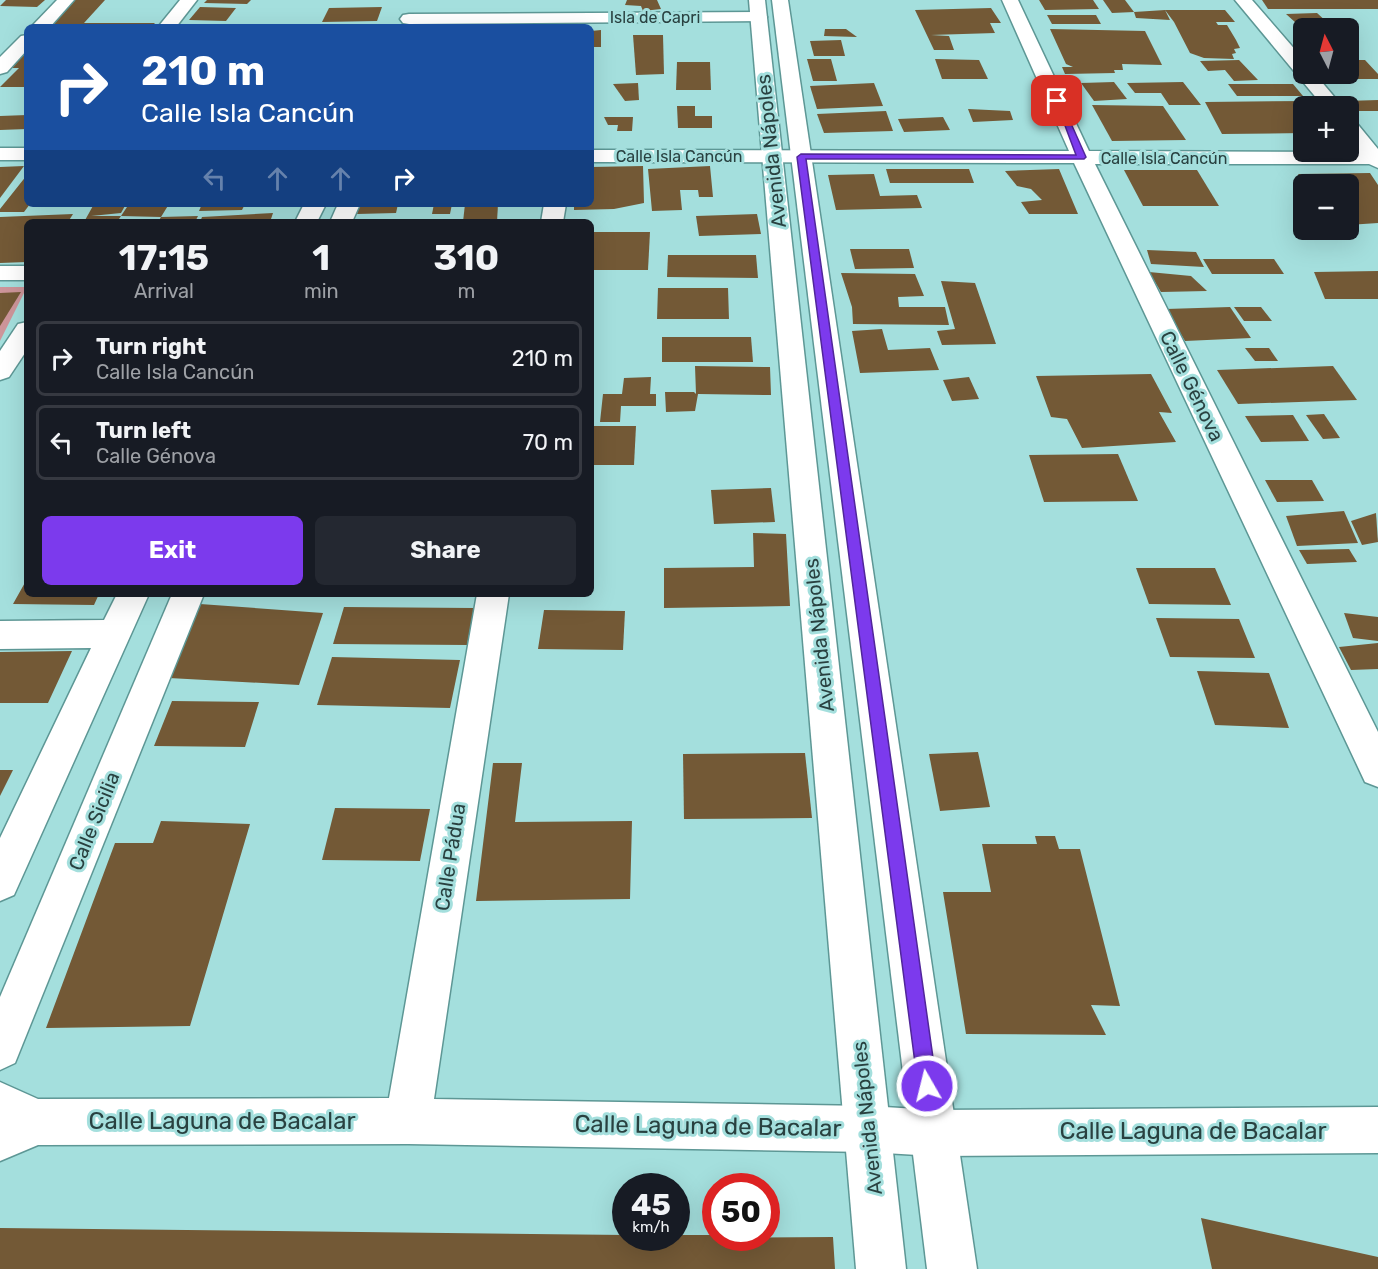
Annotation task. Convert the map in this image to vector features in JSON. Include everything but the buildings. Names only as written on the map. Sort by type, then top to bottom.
[{"type":"street","points":[[43,24],[66,0]]},
{"type":"street","points":[[169,24],[189,0]]},
{"type":"street","points":[[407,23],[417,0]]},
{"type":"street","name":"Calle Génova","points":[[1010,0],[1079,149],[1378,770]]},
{"type":"street","points":[[1243,0],[1293,60]]},
{"type":"street","name":"Isla de Capri","points":[[407,23],[765,6]]},
{"type":"street","name":"Avenida Nápoles","points":[[765,6],[934,1133],[952,1269]]},
{"type":"street","points":[[0,68],[24,43]]},
{"type":"street","points":[[1314,84],[1324,96]]},
{"type":"street","points":[[1359,138],[1370,151]]},
{"type":"street","points":[[0,140],[24,140]]},
{"type":"street","name":"Calle Isla Cancún","points":[[594,141],[786,149]]},
{"type":"street","name":"Calle Isla Cancún","points":[[1079,149],[1293,142]]},
{"type":"street","name":"Calle Isla Cancún","points":[[594,156],[786,149],[1370,151]]},
{"type":"street","name":"Avenida Nápoles","points":[[786,149],[868,1129],[882,1269]]},
{"type":"street","points":[[0,154],[24,154]]},
{"type":"street","points":[[0,273],[24,273]]},
{"type":"street","points":[[0,371],[24,335]]},
{"type":"street","points":[[0,882],[132,597]]},
{"type":"street","name":"Calle Sicilia","points":[[0,1048],[187,597]]},
{"type":"street","name":"Calle Pádua","points":[[408,1121],[493,597]]},
{"type":"street","points":[[0,635],[114,634]]},
{"type":"street","name":"Calle Laguna de Bacalar","points":[[12,1122],[408,1121],[868,1129],[934,1133],[1378,1130]]},
{"type":"shaded area","points":[[0,287],[24,287],[24,293],[0,341]]},
{"type":"route","points":[[927,1086],[801,157],[1081,157],[1057,101]]}]
